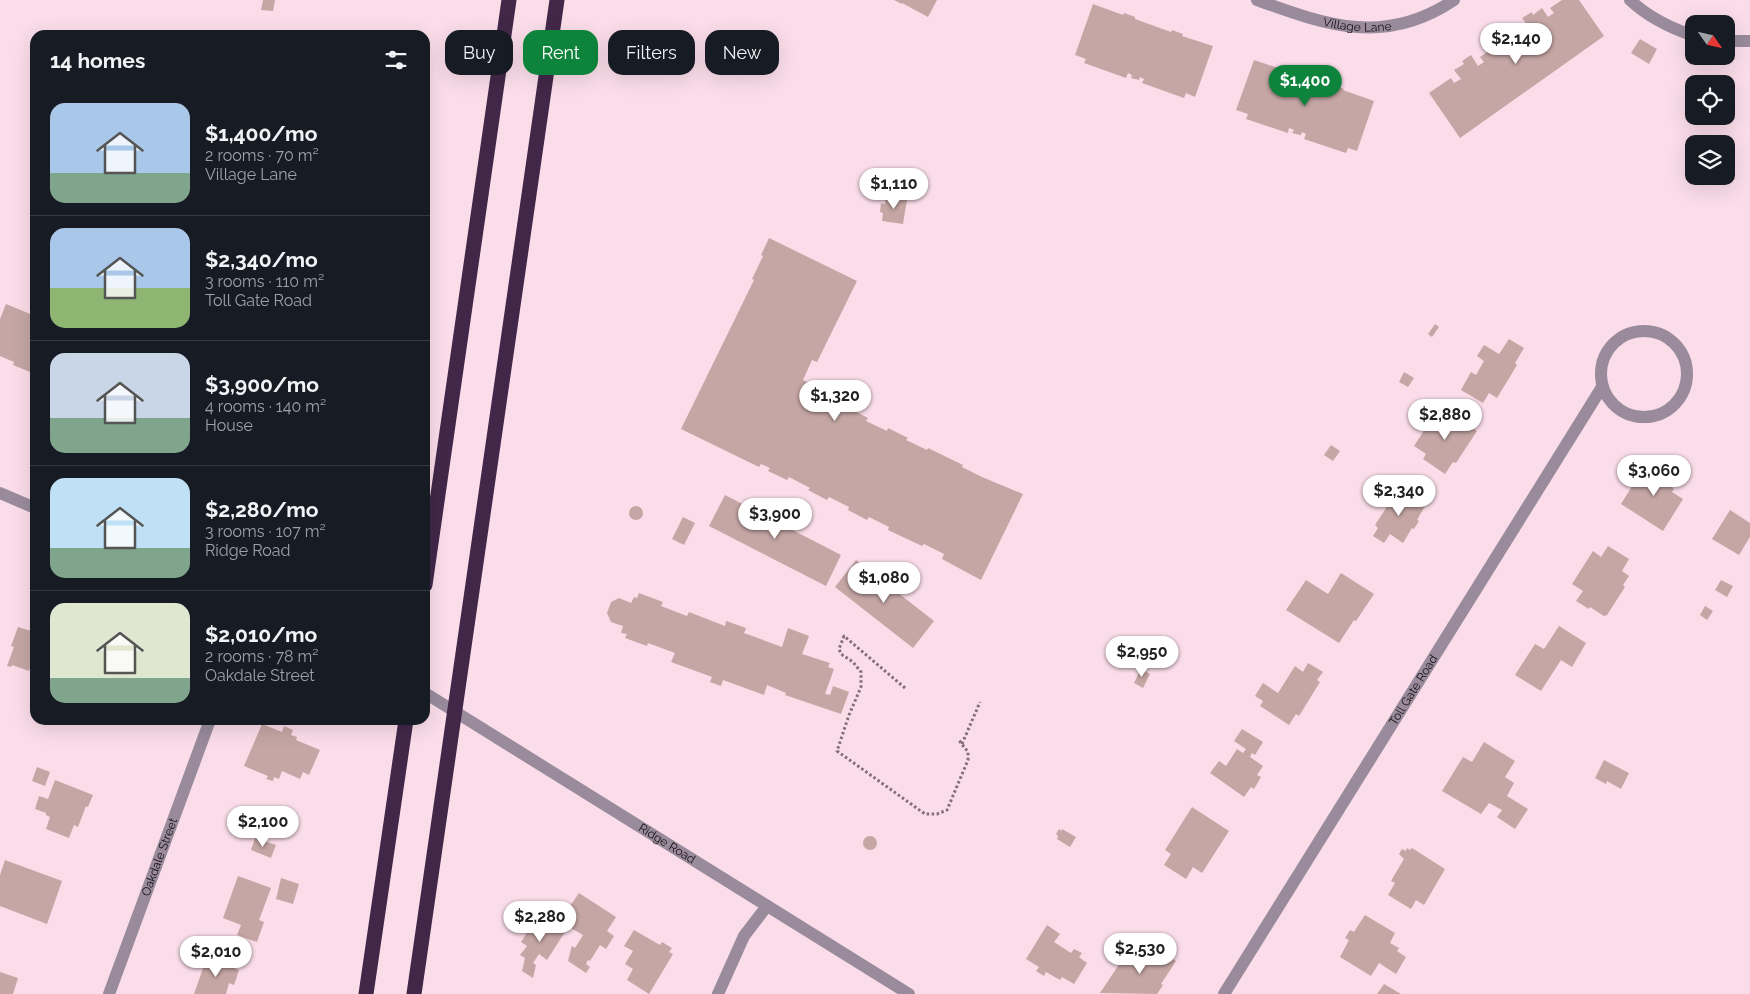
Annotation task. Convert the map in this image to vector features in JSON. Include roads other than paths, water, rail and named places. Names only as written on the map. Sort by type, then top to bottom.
[{"type":"highway","points":[[430,550],[509,0]]},
{"type":"highway","points":[[414,994],[557,0]]},
{"type":"highway","points":[[366,994],[405,725]]},
{"type":"street","name":"Village Lane","points":[[1257,0],[1323,22],[1367,28],[1407,23],[1428,16],[1454,0]]},
{"type":"street","points":[[1630,0],[1664,24],[1685,32]]},
{"type":"street","points":[[1735,41],[1750,40]]},
{"type":"street","name":"Toll Gate Road","points":[[1224,994],[1602,387],[1601,373],[1604,359],[1611,346],[1622,337],[1636,332],[1650,332],[1664,336],[1675,344],[1683,356],[1687,370],[1686,384],[1681,397],[1672,408],[1660,415],[1645,418],[1631,416],[1619,410],[1609,400],[1602,387]]},
{"type":"street","points":[[0,493],[30,506]]},
{"type":"street","name":"Ridge Road","points":[[430,696],[909,994]]},
{"type":"street","name":"Oakdale Street","points":[[109,994],[208,725]]},
{"type":"street","points":[[718,994],[744,936],[767,906]]}]
